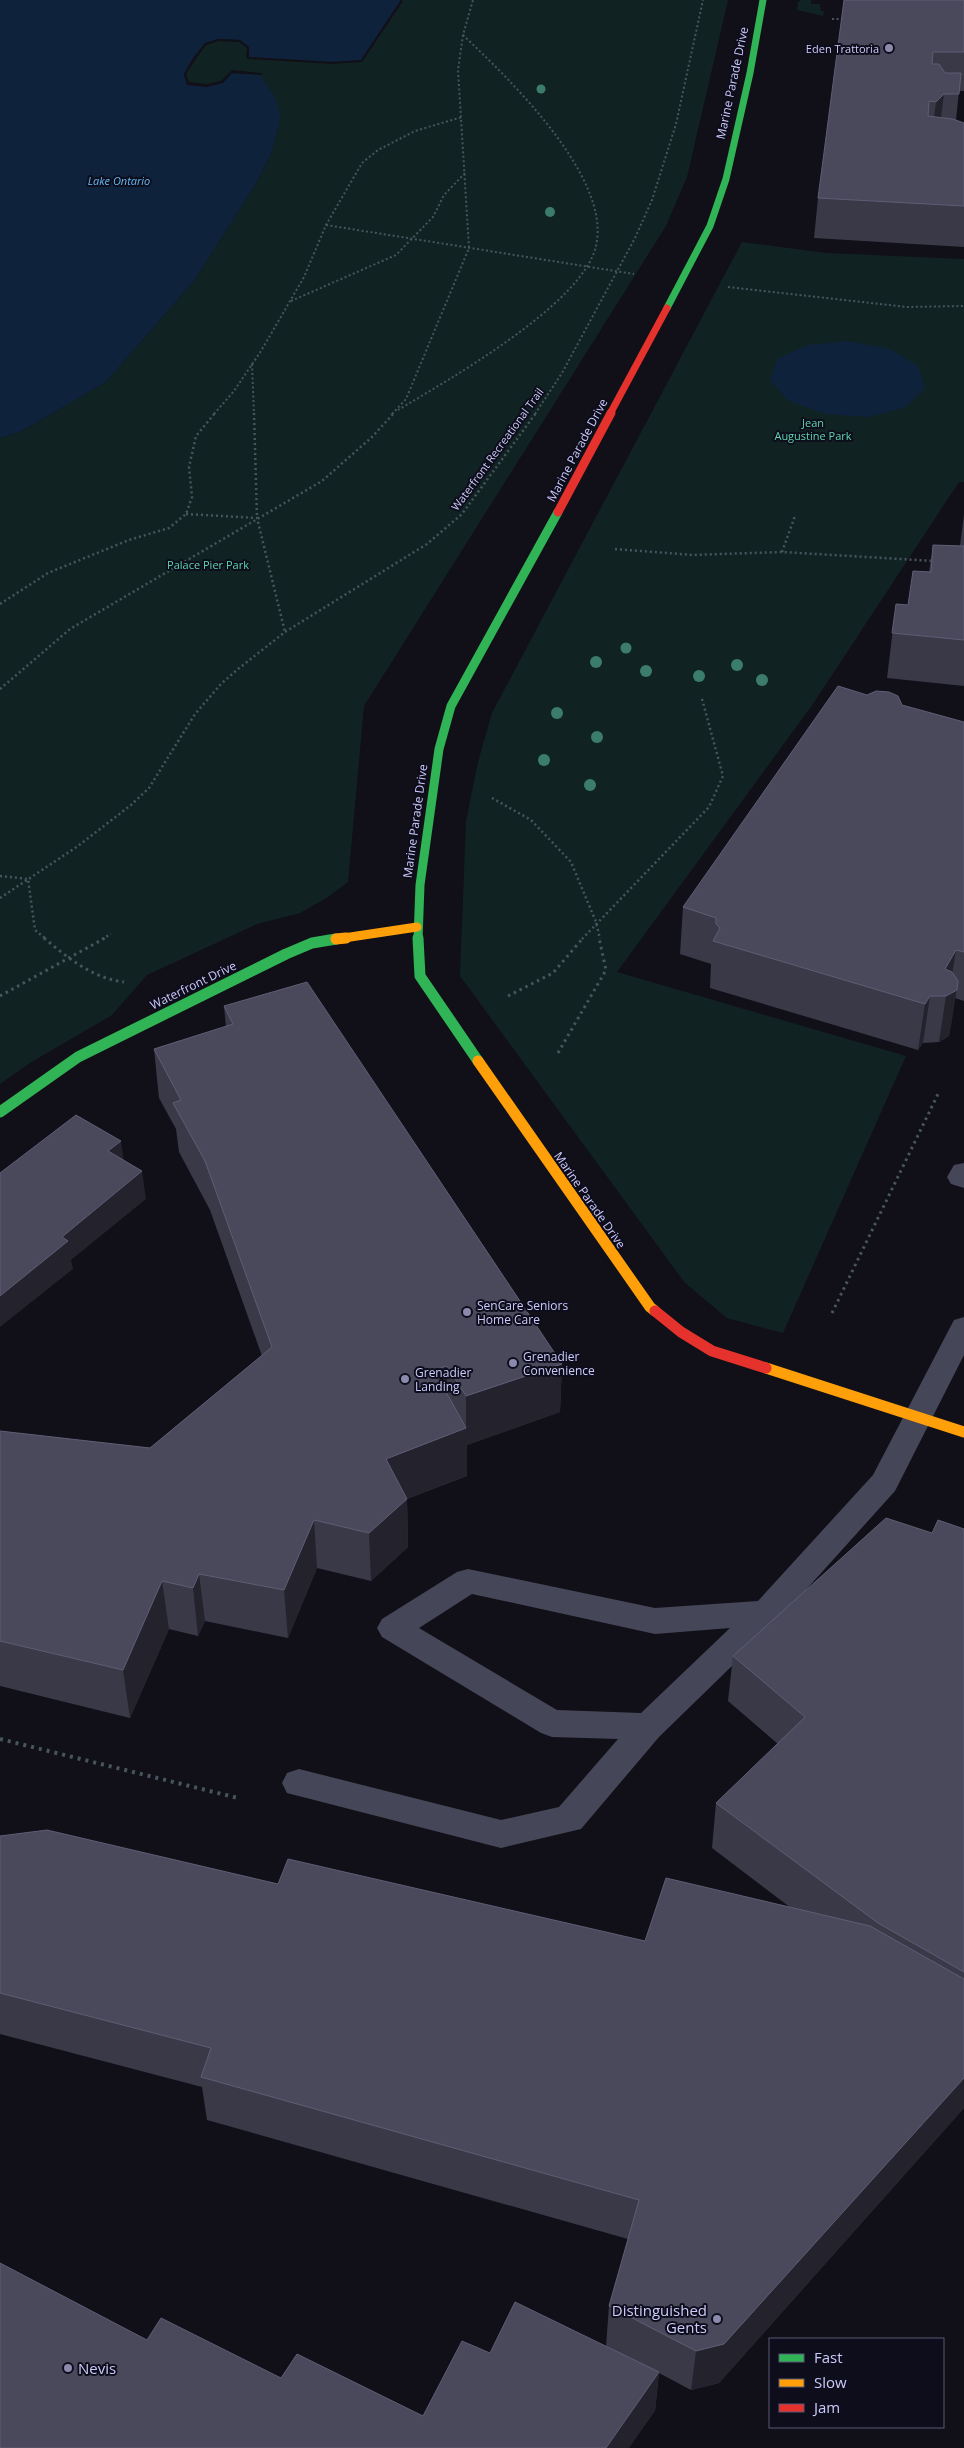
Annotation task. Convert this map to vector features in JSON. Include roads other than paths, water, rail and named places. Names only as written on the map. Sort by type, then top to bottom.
[{"type":"street","name":"Marine Parade Drive","points":[[763,0],[750,73],[726,179],[710,226],[585,464],[451,706],[438,749],[420,885],[417,927],[420,976],[520,1125],[650,1308],[681,1332],[712,1351],[964,1432]]},
{"type":"street","name":"Waterfront Drive","points":[[0,1112],[78,1057],[286,954],[312,943],[417,927]]},
{"type":"lane","points":[[964,1172],[961,1177],[964,1179]]},
{"type":"lane","points":[[300,1783],[501,1834],[569,1819],[648,1727],[766,1613],[884,1483],[964,1327]]},
{"type":"lane","points":[[648,1727],[552,1723],[393,1628],[468,1581],[655,1621],[766,1613]]},
{"type":"water","name":"Lake Ontario","points":[[0,0],[401,0],[361,60],[333,62],[249,57],[249,47],[240,40],[219,39],[205,43],[184,74],[187,84],[212,85],[227,78],[232,73],[260,75],[275,97],[281,117],[272,152],[256,184],[194,281],[106,382],[22,431],[0,438]]},
{"type":"water","points":[[848,341],[890,349],[918,366],[925,388],[906,407],[869,417],[824,414],[787,400],[770,380],[777,359],[807,345]]},
{"type":"place","name":"Eden Trattoria","points":[[889,48]]},
{"type":"place","name":"SenCare Seniors Home Care","points":[[467,1312]]},
{"type":"place","name":"Grenadier Convenience","points":[[513,1363]]},
{"type":"place","name":"Grenadier Landing","points":[[405,1379]]},
{"type":"place","name":"Distinguished Gents","points":[[717,2319]]},
{"type":"place","name":"Nevis","points":[[68,2368]]},
{"type":"park label","name":"Jean Augustine Park","points":[[813,428]]},
{"type":"park label","name":"Palace Pier Park","points":[[208,564]]}]
